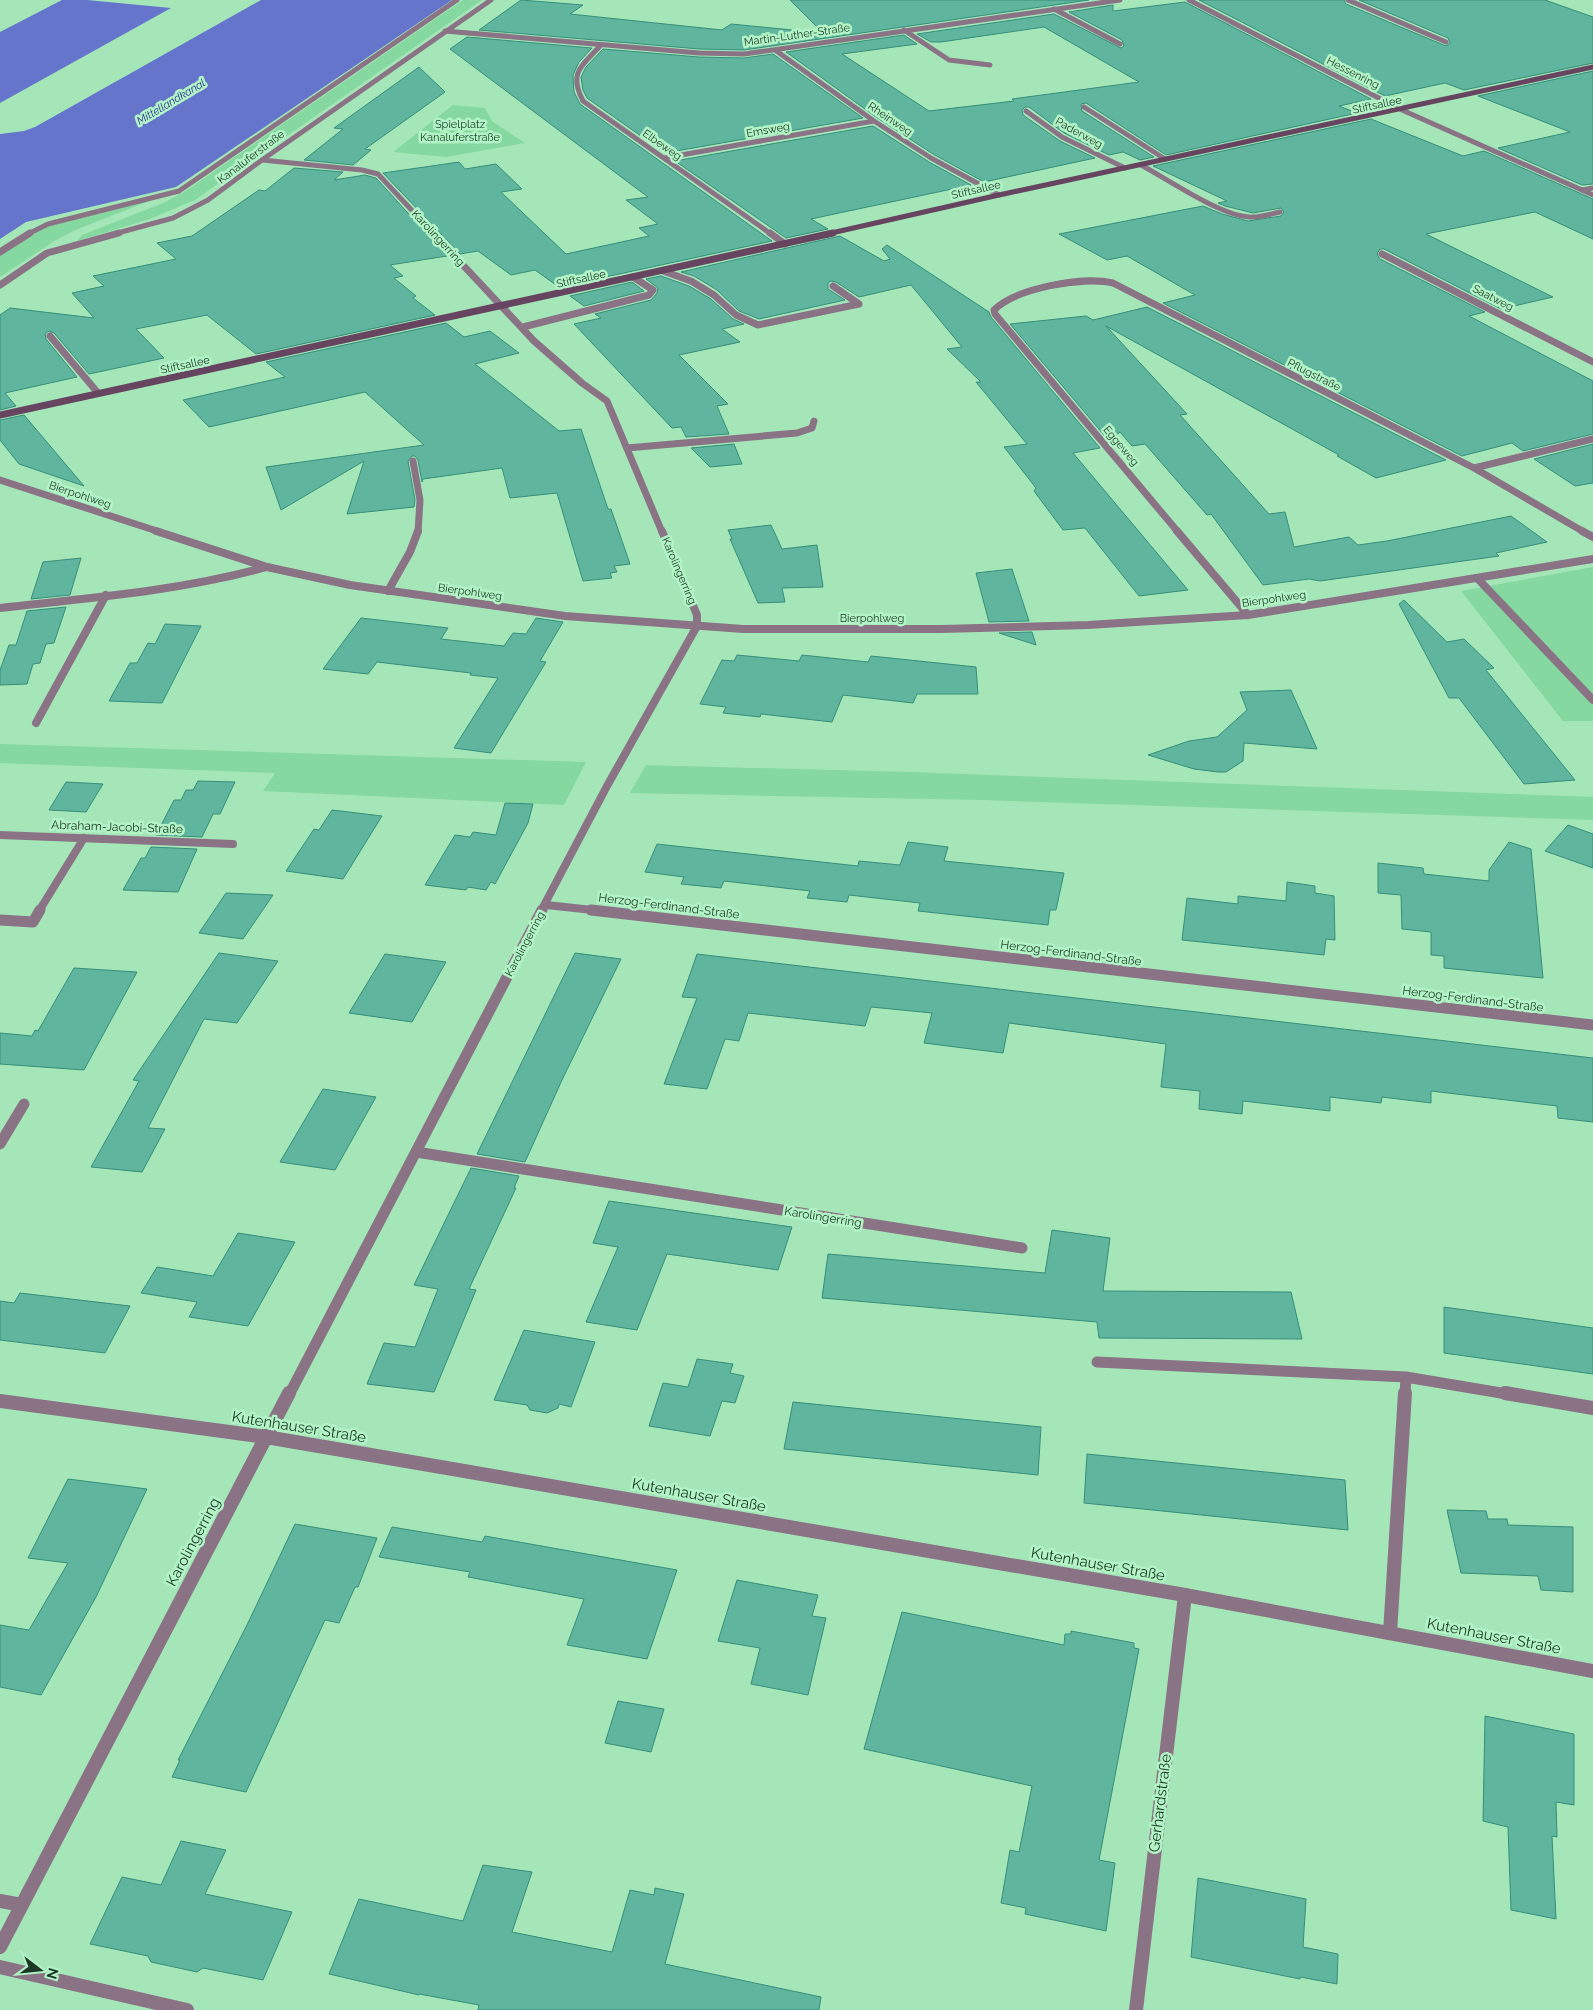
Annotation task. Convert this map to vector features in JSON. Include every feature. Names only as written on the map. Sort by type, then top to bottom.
[{"type":"main road","name":"Stiftsallee","points":[[0,415],[663,271],[999,195],[1402,110],[1593,67]]},
{"type":"street","points":[[0,252],[36,229],[48,224],[179,191],[457,0]]},
{"type":"street","name":"Kanaluferstraße","points":[[0,285],[47,253],[173,218],[191,210],[215,196],[262,160],[491,0]]},
{"type":"street","points":[[1087,0],[1095,3]]},
{"type":"street","name":"Martin-Luther-Straße","points":[[445,31],[699,53],[744,54],[1120,0]]},
{"type":"street","name":"Hessenring","points":[[1189,0],[1402,110],[1593,195]]},
{"type":"street","points":[[1348,0],[1446,42]]},
{"type":"street","points":[[1054,9],[1120,44]]},
{"type":"street","points":[[904,30],[949,60],[990,65]]},
{"type":"street","name":"Elbeweg","points":[[601,45],[577,72],[576,87],[583,101],[785,244]]},
{"type":"street","name":"Rheinweg","points":[[775,50],[874,121],[931,158],[999,195]]},
{"type":"street","points":[[1084,107],[1165,160]]},
{"type":"street","name":"Paderweg","points":[[1026,111],[1062,137],[1125,168]]},
{"type":"street","name":"Emsweg","points":[[664,158],[874,121]]},
{"type":"street","name":"Karolingerring","points":[[0,1947],[607,786],[697,626],[697,615],[607,401],[584,385],[523,328],[378,174],[362,170],[262,160]]},
{"type":"street","points":[[1141,164],[1222,208],[1243,216],[1251,218],[1280,212]]},
{"type":"street","points":[[1582,190],[1593,188]]},
{"type":"street","name":"Saatweg","points":[[1382,254],[1593,362]]},
{"type":"street","points":[[663,271],[691,281],[714,295],[736,315],[758,325],[859,304],[833,286]]},
{"type":"street","points":[[523,328],[649,295],[653,290],[633,277]]},
{"type":"street","name":"Pflugstraße","points":[[1013,296],[1092,280],[1113,283],[1474,468],[1593,537]]},
{"type":"street","name":"Eggeweg","points":[[1013,296],[999,304],[994,310],[995,314],[1248,615]]},
{"type":"street","points":[[50,336],[98,393]]},
{"type":"street","points":[[627,448],[797,432],[812,428],[814,421]]},
{"type":"street","points":[[1474,468],[1593,439]]},
{"type":"street","points":[[388,591],[416,538],[420,512],[420,485],[413,461]]},
{"type":"street","name":"Bierpohlweg","points":[[0,480],[267,567],[350,585],[565,616],[743,629],[941,629],[1088,625],[1248,615],[1478,580],[1593,559]]},
{"type":"street","name":"Bierpohlweg","points":[[0,608],[169,589],[226,578],[267,567]]},
{"type":"street","points":[[1478,580],[1592,700]]},
{"type":"street","points":[[36,723],[106,595]]},
{"type":"street","name":"Abraham-Jacobi-Straße","points":[[0,834],[233,844]]},
{"type":"street","points":[[0,920],[33,922],[84,838]]},
{"type":"street","name":"Herzog-Ferdinand-Straße","points":[[546,905],[1593,1025]]},
{"type":"street","points":[[0,1144],[24,1104]]},
{"type":"street","name":"Karolingerring","points":[[416,1152],[1022,1248]]},
{"type":"street","points":[[1097,1362],[1406,1378],[1593,1408]]},
{"type":"street","points":[[1390,1633],[1406,1378]]},
{"type":"street","name":"Kutenhauser Straße","points":[[0,1401],[266,1437],[1184,1595],[1593,1671]]},
{"type":"street","name":"Gerhardstraße","points":[[1136,2010],[1184,1595]]},
{"type":"street","points":[[0,1901],[22,1905]]},
{"type":"street","points":[[0,1967],[187,2010]]},
{"type":"green space","points":[[463,0],[482,0],[195,200],[150,219],[77,241],[82,235],[163,203],[184,192]]},
{"type":"green space","name":"Spielplatz Kanaluferstraße","points":[[453,105],[485,108],[492,121],[525,143],[446,157],[393,152]]},
{"type":"green space","points":[[154,199],[78,229],[56,240],[0,277],[0,255],[46,227]]},
{"type":"green space","points":[[1593,567],[1593,721],[1563,721],[1461,591]]},
{"type":"green space","points":[[0,744],[586,762],[564,805],[263,791],[275,773],[0,763]]},
{"type":"green space","points":[[646,765],[910,772],[1593,797],[1593,820],[981,800],[630,793]]},
{"type":"water","points":[[62,0],[87,0],[171,8],[0,103],[0,32]]},
{"type":"water","name":"Mittellandkanal","points":[[261,0],[452,0],[176,187],[26,222],[0,239],[0,134],[24,131],[35,127]]},
{"type":"building","points":[[521,0],[583,5],[570,14],[722,30],[731,24],[823,33],[790,0],[1089,0],[744,50],[699,49],[479,30]]},
{"type":"building","points":[[1199,0],[1344,0],[1346,4],[1446,46],[1450,43],[1448,38],[1359,0],[1545,0],[1593,17],[1593,63],[1464,90],[1445,83],[1385,96]]},
{"type":"building","points":[[1185,2],[1371,99],[1339,106],[1357,113],[1166,155],[1086,103],[1081,104],[1082,111],[1154,157],[1140,160],[1123,152],[1109,155],[1064,133],[1029,107],[1025,107],[1022,110],[1023,115],[1060,141],[1095,158],[984,182],[933,154],[876,117],[786,52],[904,35],[917,44],[842,54],[929,111],[1014,101],[1012,99],[1139,82],[1044,27],[941,42],[931,42],[917,34],[1054,14],[1121,48],[1124,46],[1122,40],[1069,12],[1113,5],[1113,11]]},
{"type":"building","points":[[467,37],[592,48],[579,62],[573,75],[574,92],[580,104],[772,241],[559,287],[535,270],[511,275],[478,251],[460,254],[383,173],[459,162],[465,169],[496,164],[522,189],[501,192],[566,254],[649,236],[639,228],[658,224],[626,200],[648,197],[450,49]]},
{"type":"building","points":[[603,49],[699,57],[744,58],[773,54],[863,118],[665,153],[587,98],[583,90],[581,77],[586,67]]},
{"type":"building","points":[[419,67],[445,92],[365,149],[371,150],[353,165],[304,160],[343,129],[334,128]]},
{"type":"building","points":[[1593,71],[1593,184],[1582,185],[1498,148],[1570,132],[1478,96]]},
{"type":"building","points":[[1371,119],[1463,156],[1484,151],[1593,199],[1593,239],[1535,212],[1426,234],[1553,297],[1501,309],[1384,249],[1380,249],[1377,254],[1380,259],[1485,312],[1469,316],[1593,381],[1593,434],[1523,451],[1512,443],[1462,456],[1163,303],[1195,295],[1127,256],[1107,260],[1059,234],[1203,206],[1222,214],[1248,221],[1281,216],[1284,212],[1281,208],[1253,213],[1225,206],[1218,203],[1227,201],[1153,166]]},
{"type":"building","points":[[873,126],[929,162],[971,185],[811,219],[828,229],[786,238],[675,161]]},
{"type":"building","points":[[294,168],[343,172],[334,180],[365,175],[376,178],[447,256],[390,265],[403,276],[394,278],[416,296],[413,298],[435,315],[256,354],[207,315],[136,329],[164,358],[89,374],[54,333],[49,331],[45,334],[46,339],[77,377],[5,393],[16,406],[0,410],[0,315],[10,308],[94,318],[72,293],[104,286],[93,276],[176,259],[157,243],[192,236],[259,190],[265,191]]},
{"type":"building","points":[[840,236],[884,261],[890,259],[882,249],[887,245],[989,312],[991,317],[1100,448],[1073,453],[1188,590],[1139,596],[1085,528],[1063,530],[1034,491],[1036,488],[1004,447],[1027,444],[976,382],[981,382],[947,349],[962,347],[911,285],[859,297],[836,282],[831,281],[828,283],[828,289],[845,300],[759,319],[739,311],[717,290],[694,276],[681,272]]},
{"type":"building","points":[[661,276],[689,286],[711,299],[733,319],[744,324],[722,329],[740,342],[679,355],[728,404],[717,406],[729,434],[686,437],[681,427],[672,428],[574,324],[601,318],[595,314],[651,300],[657,293],[658,288],[646,279]]},
{"type":"building","points":[[632,282],[644,291],[584,306],[570,296]]},
{"type":"building","points":[[1147,307],[1446,460],[1376,478],[1337,456],[1339,455],[1106,326],[1187,414],[1180,415],[1269,514],[1285,512],[1294,547],[1349,537],[1358,545],[1387,541],[1511,516],[1547,542],[1496,553],[1499,556],[1320,581],[1309,579],[1263,585],[1211,514],[1207,515],[1145,444],[1132,446],[1120,432],[1109,441],[1010,324],[1086,316],[1093,320]]},
{"type":"building","points":[[446,323],[464,337],[490,331],[519,353],[475,364],[559,431],[581,429],[608,509],[611,509],[630,564],[614,566],[617,572],[610,573],[612,578],[583,581],[557,493],[510,498],[502,468],[423,479],[422,482],[418,460],[415,456],[412,456],[408,461],[415,500],[414,507],[347,514],[364,461],[281,510],[266,467],[424,445],[365,392],[209,427],[183,400],[285,377],[266,362]]},
{"type":"building","points":[[24,415],[84,486],[19,464],[0,440],[0,420]]},
{"type":"building","points":[[734,444],[742,464],[710,467],[691,448]]},
{"type":"building","points":[[1593,444],[1593,483],[1575,486],[1534,459]]},
{"type":"building","points":[[771,525],[782,549],[817,545],[823,587],[782,588],[785,602],[758,603],[730,539],[732,539],[728,530]]},
{"type":"building","points":[[81,558],[70,595],[31,599],[43,562]]},
{"type":"building","points":[[1012,569],[1029,621],[989,622],[976,573]]},
{"type":"building","points":[[1404,600],[1447,642],[1464,639],[1494,668],[1486,670],[1575,780],[1524,784],[1459,698],[1449,698],[1399,604]]},
{"type":"building","points":[[66,607],[54,643],[46,644],[40,663],[33,664],[27,684],[0,685],[0,670],[9,645],[16,645],[27,611]]},
{"type":"building","points":[[361,618],[448,628],[441,639],[504,646],[513,633],[526,634],[536,618],[563,622],[540,661],[546,662],[491,753],[454,748],[498,678],[377,662],[368,674],[323,669]]},
{"type":"building","points":[[165,624],[201,626],[162,703],[109,701],[130,663],[137,663],[148,643],[155,644]]},
{"type":"building","points":[[1032,632],[1036,645],[999,633]]},
{"type":"building","points":[[737,655],[799,661],[802,655],[868,662],[871,656],[976,667],[978,694],[917,694],[913,703],[843,695],[832,722],[761,714],[760,717],[723,713],[726,707],[700,704],[722,660],[734,661]]},
{"type":"building","points":[[1291,690],[1317,749],[1244,743],[1243,761],[1226,772],[1194,769],[1148,755],[1189,741],[1217,737],[1247,710],[1240,692]]},
{"type":"building","points":[[198,781],[235,782],[220,814],[213,814],[202,837],[156,835],[174,800],[181,800],[186,790],[193,790]]},
{"type":"building","points":[[66,782],[103,784],[86,812],[49,810]]},
{"type":"building","points":[[505,803],[533,804],[528,823],[495,884],[491,882],[486,890],[468,887],[466,890],[425,885],[455,835],[470,837],[473,832],[496,835]]},
{"type":"building","points":[[332,810],[382,816],[343,879],[286,871],[314,829],[319,830]]},
{"type":"building","points":[[1568,825],[1593,834],[1593,868],[1545,851]]},
{"type":"building","points":[[908,842],[948,847],[944,861],[1064,873],[1056,910],[1050,910],[1048,925],[918,911],[920,903],[849,895],[847,902],[807,898],[810,891],[724,881],[721,888],[681,884],[684,877],[645,872],[657,844],[858,866],[859,861],[900,865]]},
{"type":"building","points":[[1509,842],[1531,849],[1543,978],[1444,968],[1444,956],[1431,955],[1431,932],[1402,929],[1401,895],[1378,893],[1378,863],[1423,868],[1424,874],[1489,881],[1489,870]]},
{"type":"building","points":[[151,847],[197,849],[178,892],[123,890],[141,858],[145,858]]},
{"type":"building","points":[[1287,882],[1315,886],[1315,893],[1334,896],[1335,940],[1326,939],[1324,955],[1182,940],[1187,898],[1238,904],[1238,896],[1286,901]]},
{"type":"building","points":[[226,893],[273,895],[243,939],[199,933]]},
{"type":"building","points":[[219,953],[278,961],[237,1023],[204,1019],[148,1128],[165,1129],[142,1172],[91,1167],[139,1081],[133,1080]]},
{"type":"building","points":[[575,953],[621,959],[562,1080],[525,1162],[477,1154]]},
{"type":"building","points":[[385,954],[446,962],[412,1022],[349,1013]]},
{"type":"building","points":[[697,954],[1593,1058],[1593,1122],[1558,1118],[1557,1106],[1431,1091],[1431,1103],[1382,1097],[1381,1103],[1330,1097],[1330,1111],[1243,1101],[1242,1114],[1199,1109],[1200,1091],[1161,1087],[1166,1044],[1009,1023],[1003,1053],[924,1043],[932,1013],[871,1007],[865,1026],[748,1013],[739,1041],[725,1039],[707,1089],[664,1084],[697,998],[682,997]]},
{"type":"building","points":[[74,968],[137,972],[84,1070],[0,1064],[0,1033],[32,1036],[35,1030],[38,1031]]},
{"type":"building","points":[[323,1089],[376,1097],[335,1170],[280,1162]]},
{"type":"building","points":[[471,1168],[519,1176],[514,1188],[516,1188],[469,1289],[476,1290],[434,1392],[367,1384],[384,1343],[415,1347],[438,1289],[414,1285]]},
{"type":"building","points":[[609,1201],[792,1227],[778,1270],[667,1254],[637,1330],[586,1322],[618,1247],[593,1243]]},
{"type":"building","points":[[1052,1230],[1110,1238],[1103,1291],[1291,1292],[1302,1339],[1099,1338],[1097,1322],[822,1298],[828,1254],[1045,1273]]},
{"type":"building","points":[[238,1233],[295,1242],[248,1326],[189,1317],[197,1302],[141,1293],[157,1267],[213,1276]]},
{"type":"building","points":[[20,1293],[130,1306],[105,1353],[0,1340],[0,1301],[14,1303]]},
{"type":"building","points":[[1444,1307],[1593,1328],[1593,1374],[1444,1353]]},
{"type":"building","points":[[524,1330],[595,1342],[571,1407],[559,1404],[558,1408],[547,1413],[530,1410],[527,1405],[494,1400]]},
{"type":"building","points":[[697,1359],[733,1364],[730,1373],[744,1376],[735,1403],[722,1401],[710,1436],[649,1426],[663,1383],[688,1387]]},
{"type":"building","points":[[793,1402],[1041,1427],[1038,1475],[784,1449]]},
{"type":"building","points":[[1087,1454],[1345,1480],[1348,1530],[1084,1503]]},
{"type":"building","points":[[68,1479],[147,1489],[96,1597],[41,1695],[0,1687],[0,1625],[29,1630],[68,1563],[28,1558]]},
{"type":"building","points":[[1447,1510],[1486,1511],[1488,1519],[1507,1519],[1508,1525],[1573,1527],[1573,1592],[1541,1590],[1538,1576],[1461,1573]]},
{"type":"building","points":[[295,1524],[377,1538],[358,1587],[355,1587],[339,1623],[325,1620],[246,1792],[172,1777],[180,1760],[178,1760],[247,1625]]},
{"type":"building","points":[[392,1527],[482,1542],[485,1536],[677,1570],[647,1659],[567,1645],[584,1599],[468,1577],[470,1572],[379,1557]]},
{"type":"building","points":[[737,1580],[818,1595],[812,1616],[826,1618],[808,1695],[751,1684],[760,1648],[718,1641]]},
{"type":"building","points":[[902,1612],[1064,1645],[1065,1634],[1071,1634],[1071,1631],[1134,1643],[1134,1648],[1139,1649],[1099,1860],[1115,1863],[1106,1931],[1025,1914],[1026,1908],[1001,1903],[1010,1850],[1019,1852],[1032,1786],[864,1749]]},
{"type":"building","points":[[618,1701],[664,1709],[651,1752],[605,1743]]},
{"type":"building","points":[[1485,1716],[1574,1734],[1574,1805],[1556,1802],[1557,1837],[1552,1836],[1556,1919],[1511,1910],[1508,1827],[1483,1821]]},
{"type":"building","points":[[181,1841],[226,1850],[205,1894],[292,1912],[263,1980],[203,1968],[197,1972],[151,1962],[148,1956],[90,1944],[122,1877],[161,1885]]},
{"type":"building","points":[[483,1865],[532,1872],[512,1932],[612,1952],[630,1890],[654,1895],[655,1888],[684,1894],[665,1964],[821,1997],[819,2010],[478,2010],[479,2005],[419,1995],[329,1974],[359,1899],[463,1921]]},
{"type":"building","points":[[1198,1878],[1306,1899],[1303,1947],[1338,1954],[1337,1984],[1300,1977],[1300,1979],[1191,1957]]}]
